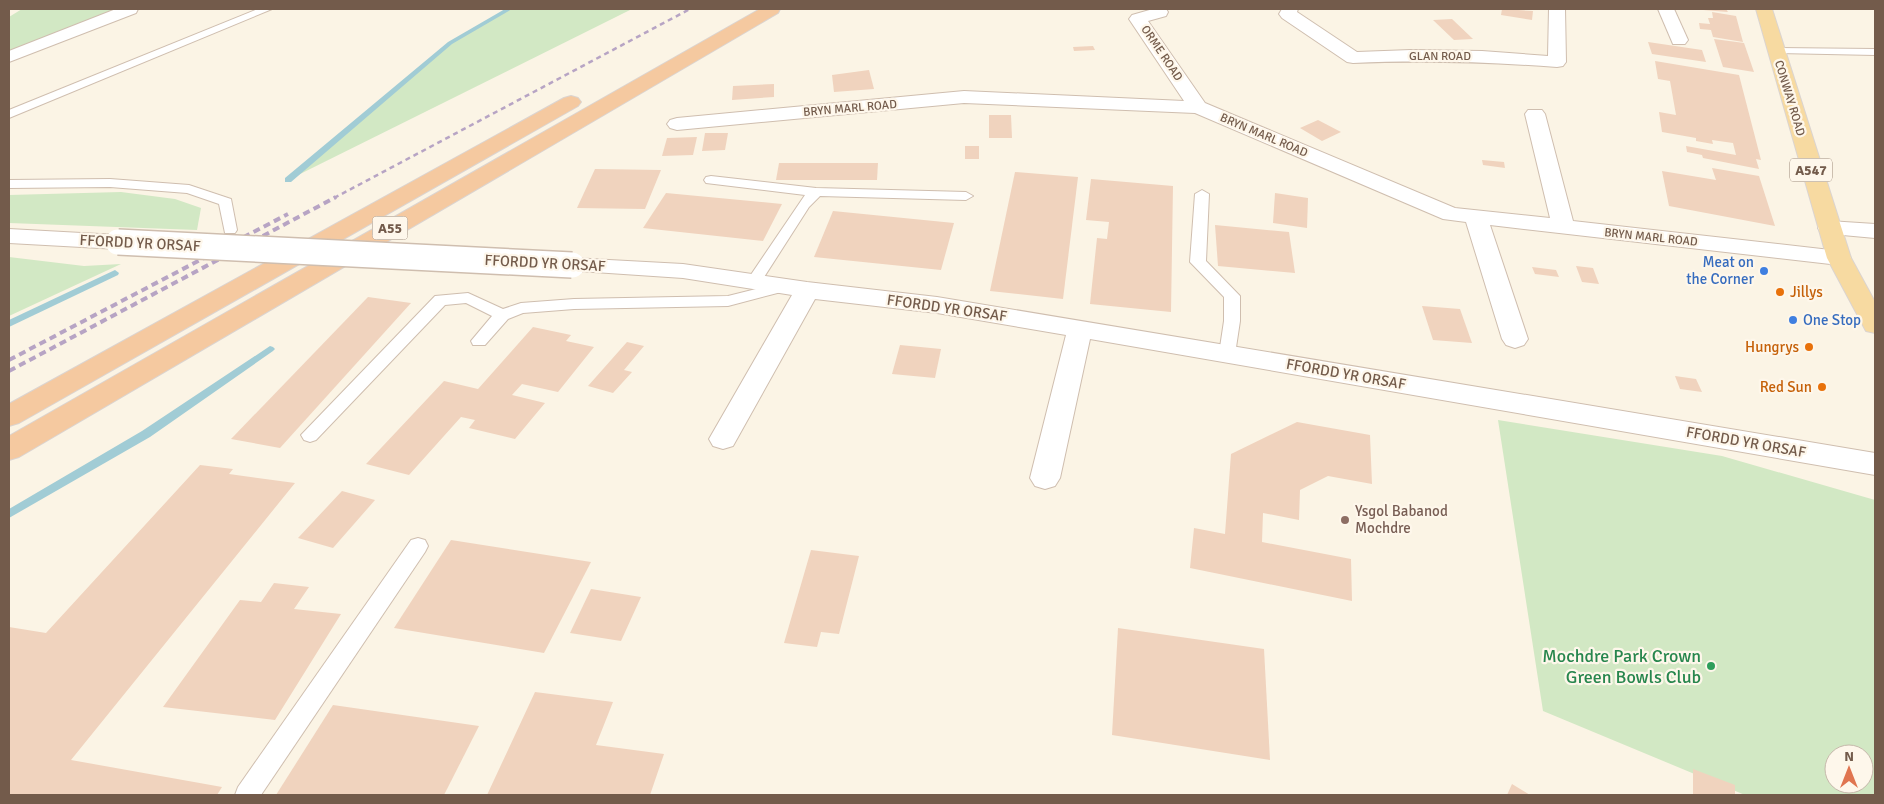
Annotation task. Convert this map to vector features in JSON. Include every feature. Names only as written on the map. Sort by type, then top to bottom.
[{"type":"highway","name":"A55","points":[[9,416],[737,9]]},
{"type":"highway","name":"A55","points":[[9,449],[772,9]]},
{"type":"main road","name":"CONWAY ROAD","points":[[1764,9],[1839,258],[1875,325]]},
{"type":"street","points":[[9,57],[130,9]]},
{"type":"street","name":"GLAN ROAD","points":[[1290,9],[1288,14],[1354,58],[1411,55],[1482,56],[1557,62],[1558,15],[1556,9]]},
{"type":"street","points":[[1666,9],[1679,40]]},
{"type":"street","name":"ORME ROAD","points":[[1160,12],[1138,19],[1198,107]]},
{"type":"street","name":"BRYN MARL ROAD","points":[[677,124],[964,97],[1198,107],[1451,214],[1839,258]]},
{"type":"street","points":[[1535,114],[1563,227]]},
{"type":"street","points":[[1476,217],[1515,339]]},
{"type":"street","points":[[1829,228],[1875,231]]},
{"type":"street","name":"FFORDD YR ORSAF","points":[[9,236],[683,271],[795,289],[936,305],[1875,464]]},
{"type":"street","points":[[723,439],[795,289]]},
{"type":"street","points":[[1046,478],[1080,329]]},
{"type":"lane","points":[[9,114],[268,9]]},
{"type":"lane","points":[[1776,51],[1875,52]]},
{"type":"lane","points":[[711,180],[816,192],[966,196]]},
{"type":"lane","points":[[9,184],[110,183],[189,189],[226,202],[230,230]]},
{"type":"lane","points":[[754,282],[804,204],[816,192]]},
{"type":"lane","points":[[1202,194],[1198,262],[1232,296],[1232,321],[1227,354]]},
{"type":"lane","points":[[479,341],[502,314],[520,308],[574,304],[728,301],[795,289]]},
{"type":"lane","points":[[310,435],[441,300],[468,298],[502,314]]},
{"type":"lane","points":[[247,795],[418,546]]},
{"type":"green space","points":[[22,9],[121,9],[9,53],[9,17]]},
{"type":"green space","points":[[509,9],[632,9],[288,180],[450,43]]},
{"type":"green space","points":[[121,192],[175,199],[201,208],[197,230],[9,223],[9,195]]},
{"type":"green space","points":[[9,257],[84,266],[121,264],[9,316]]},
{"type":"green space","points":[[1498,420],[1722,456],[1875,500],[1875,795],[1745,795],[1543,711]]},
{"type":"building","points":[[1502,9],[1533,11],[1532,20],[1501,15]]},
{"type":"building","points":[[1726,9],[1728,12],[1703,10]]},
{"type":"building","points":[[1712,12],[1736,16],[1743,42],[1713,37],[1711,30],[1700,29],[1699,23],[1710,24],[1708,18],[1713,18]]},
{"type":"building","points":[[1452,19],[1473,39],[1454,40],[1433,20]]},
{"type":"building","points":[[1714,39],[1744,43],[1754,72],[1723,67]]},
{"type":"building","points":[[1648,42],[1702,50],[1706,62],[1652,54]]},
{"type":"building","points":[[1093,46],[1095,50],[1074,51],[1073,47]]},
{"type":"building","points":[[1655,61],[1739,75],[1761,160],[1756,159],[1759,169],[1703,158],[1702,155],[1687,152],[1686,146],[1736,155],[1733,143],[1712,140],[1713,144],[1696,141],[1696,138],[1662,132],[1659,112],[1676,115],[1670,81],[1658,79]]},
{"type":"building","points":[[869,70],[874,89],[834,92],[832,75]]},
{"type":"building","points":[[774,84],[774,97],[732,100],[733,86]]},
{"type":"building","points":[[989,115],[1011,115],[1012,138],[989,138]]},
{"type":"building","points":[[1318,120],[1341,132],[1322,141],[1300,128]]},
{"type":"building","points":[[705,133],[728,133],[725,150],[702,151]]},
{"type":"building","points":[[697,137],[693,155],[662,156],[667,138]]},
{"type":"building","points":[[965,146],[979,146],[979,159],[965,159]]},
{"type":"building","points":[[1482,160],[1504,162],[1505,168],[1483,165]]},
{"type":"building","points":[[779,163],[878,163],[877,180],[776,180]]},
{"type":"building","points":[[1712,168],[1759,176],[1775,226],[1669,206],[1662,171],[1716,180]]},
{"type":"building","points":[[595,169],[661,170],[645,209],[577,208]]},
{"type":"building","points":[[1015,172],[1078,177],[1063,299],[990,291]]},
{"type":"building","points":[[1091,179],[1173,186],[1171,312],[1090,304],[1097,238],[1107,239],[1109,222],[1086,220]]},
{"type":"building","points":[[666,193],[782,204],[763,241],[643,228]]},
{"type":"building","points":[[1275,193],[1308,198],[1307,228],[1273,223]]},
{"type":"building","points":[[833,211],[954,223],[941,270],[814,257]]},
{"type":"building","points":[[1215,225],[1289,232],[1295,273],[1218,266]]},
{"type":"building","points":[[1576,266],[1593,268],[1599,284],[1582,282]]},
{"type":"building","points":[[1532,267],[1556,270],[1559,277],[1535,274]]},
{"type":"building","points":[[368,297],[411,303],[280,448],[231,439]]},
{"type":"building","points":[[1422,306],[1460,309],[1472,343],[1433,340]]},
{"type":"building","points":[[533,327],[571,335],[566,341],[594,347],[558,392],[522,384],[512,395],[545,403],[515,439],[469,428],[475,420],[461,417],[409,475],[366,464],[444,381],[478,389]]},
{"type":"building","points":[[627,342],[644,346],[624,370],[632,372],[613,393],[588,386]]},
{"type":"building","points":[[900,345],[941,349],[935,378],[892,374]]},
{"type":"building","points":[[1675,376],[1696,379],[1702,392],[1680,389]]},
{"type":"building","points":[[1297,422],[1370,435],[1372,484],[1328,476],[1300,490],[1299,520],[1263,513],[1262,542],[1351,559],[1352,601],[1190,568],[1194,528],[1225,534],[1231,454]]},
{"type":"building","points":[[200,465],[233,469],[229,474],[295,483],[71,760],[222,787],[217,795],[9,795],[9,627],[46,633]]},
{"type":"building","points":[[342,491],[375,500],[333,548],[298,538]]},
{"type":"building","points":[[451,540],[591,562],[544,653],[394,628]]},
{"type":"building","points":[[811,550],[859,556],[839,634],[821,632],[817,647],[784,643]]},
{"type":"building","points":[[274,583],[309,587],[294,609],[341,614],[275,720],[163,707],[240,600],[261,602]]},
{"type":"building","points":[[591,589],[641,597],[621,641],[570,633]]},
{"type":"building","points":[[1118,628],[1264,649],[1270,760],[1112,735]]},
{"type":"building","points":[[535,692],[613,702],[596,745],[664,754],[650,795],[487,795]]},
{"type":"building","points":[[333,705],[479,726],[444,795],[276,795]]},
{"type":"building","points":[[1693,769],[1735,785],[1735,795],[1693,795]]},
{"type":"building","points":[[1512,784],[1530,795],[1507,795]]},
{"type":"waterway","points":[[288,180],[450,43],[509,9]]},
{"type":"waterway","points":[[9,324],[115,273]]},
{"type":"waterway","points":[[9,514],[146,434],[270,349]]},
{"type":"railway","points":[[334,198],[690,9]]},
{"type":"railway","points":[[9,371],[336,197]]},
{"type":"railway","points":[[9,360],[288,214]]},
{"type":"place","name":"Meat on the Corner","points":[[1764,271]]},
{"type":"place","name":"Jillys","points":[[1780,292]]},
{"type":"place","name":"One Stop","points":[[1793,320]]},
{"type":"place","name":"Hungrys","points":[[1809,347]]},
{"type":"place","name":"Red Sun","points":[[1822,387]]},
{"type":"place","name":"Ysgol Babanod Mochdre","points":[[1345,520]]},
{"type":"place","name":"Mochdre Park Crown Green Bowls Club","points":[[1711,666]]}]
